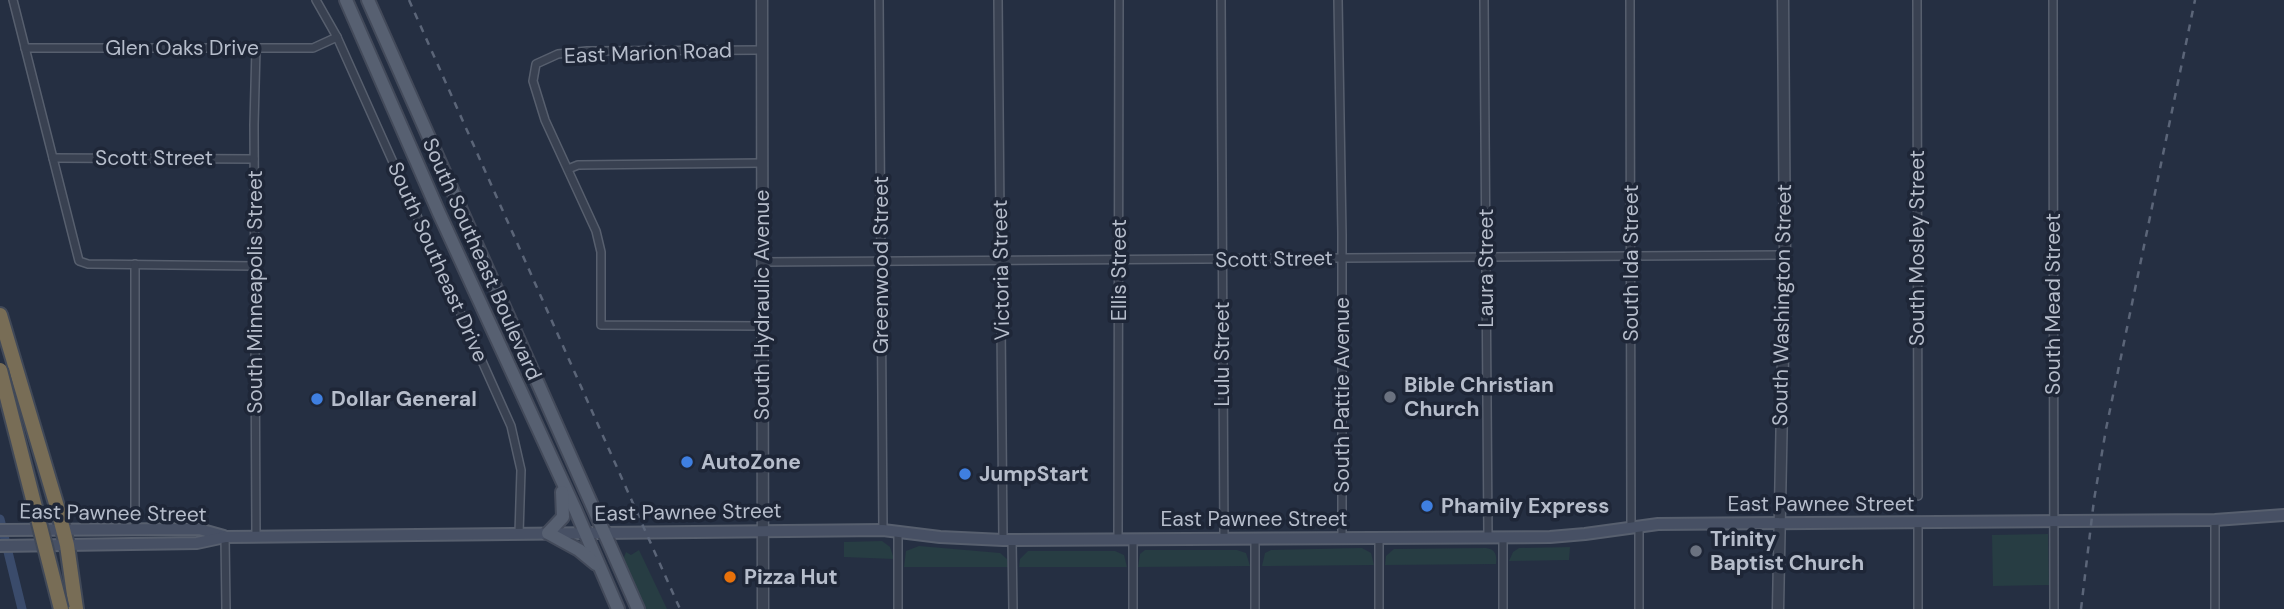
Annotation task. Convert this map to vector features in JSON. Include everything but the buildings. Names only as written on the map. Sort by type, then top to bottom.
[{"type":"highway","points":[[0,315],[40,457],[58,510],[76,609]]},
{"type":"highway","points":[[0,370],[61,609]]},
{"type":"main road","name":"South Southeast Boulevard","points":[[345,0],[618,609]]},
{"type":"main road","name":"South Southeast Boulevard","points":[[368,0],[638,609]]},
{"type":"main road","points":[[560,478],[563,517],[548,533],[579,550],[600,568]]},
{"type":"main road","name":"East Pawnee Street","points":[[0,546],[197,543],[225,537],[256,536],[762,530],[883,530],[940,537],[1008,540],[1503,537],[1585,534],[1635,526],[1778,522],[2215,520],[2284,515]]},
{"type":"main road","name":"East Pawnee Street","points":[[0,530],[199,529],[225,537]]},
{"type":"street","points":[[13,0],[79,261],[88,264],[255,266]]},
{"type":"street","name":"South Southeast Drive","points":[[316,0],[337,37],[511,426],[521,470],[519,534]]},
{"type":"street","name":"South Hydraulic Avenue","points":[[762,0],[762,609]]},
{"type":"street","name":"Greenwood Street","points":[[879,0],[883,530]]},
{"type":"street","name":"Victoria Street","points":[[998,0],[1001,261],[1008,540],[1013,609]]},
{"type":"street","name":"Ellis Street","points":[[1118,539],[1119,0]]},
{"type":"street","name":"Lulu Street","points":[[1221,0],[1224,539]]},
{"type":"street","name":"South Pattie Avenue","points":[[1338,0],[1342,538]]},
{"type":"street","name":"Laura Street","points":[[1484,0],[1488,537]]},
{"type":"street","name":"South Ida Street","points":[[1630,0],[1635,526],[1639,609]]},
{"type":"street","name":"South Washington Street","points":[[1778,609],[1785,255],[1783,0]]},
{"type":"street","name":"South Mosley Street","points":[[1917,0],[1918,496]]},
{"type":"street","name":"South Mead Street","points":[[2053,0],[2054,609]]},
{"type":"street","name":"Glen Oaks Drive","points":[[25,48],[313,48],[337,37]]},
{"type":"street","name":"South Minneapolis Street","points":[[256,48],[256,536]]},
{"type":"street","name":"East Marion Road","points":[[568,169],[545,120],[533,81],[536,64],[558,54],[587,51],[762,50]]},
{"type":"street","name":"Scott Street","points":[[53,158],[254,159]]},
{"type":"street","points":[[762,163],[578,165],[568,169],[596,231],[601,252],[601,325],[762,326]]},
{"type":"street","name":"Scott Street","points":[[762,262],[1785,255]]},
{"type":"street","points":[[135,264],[135,529]]},
{"type":"street","points":[[2215,520],[2215,609]]},
{"type":"street","points":[[1918,523],[1918,609]]},
{"type":"street","points":[[898,531],[898,609]]},
{"type":"street","points":[[225,537],[226,609]]},
{"type":"street","points":[[1503,537],[1503,609]]},
{"type":"street","points":[[1378,538],[1379,609]]},
{"type":"street","points":[[1133,539],[1133,609]]},
{"type":"street","points":[[1255,539],[1255,609]]},
{"type":"green space","points":[[2048,534],[2049,585],[1993,586],[1992,535]]},
{"type":"green space","points":[[882,541],[890,547],[894,559],[844,557],[844,542]]},
{"type":"green space","points":[[919,546],[1000,553],[1007,559],[1008,567],[904,567],[906,551]]},
{"type":"green space","points":[[1570,547],[1569,560],[1509,561],[1513,552],[1519,548]]},
{"type":"green space","points":[[1362,548],[1371,553],[1374,565],[1262,566],[1265,553],[1271,550]]},
{"type":"green space","points":[[1486,548],[1495,553],[1496,564],[1385,565],[1386,556],[1394,549]]},
{"type":"green space","points":[[639,550],[667,609],[643,609],[623,560],[626,552],[631,555]]},
{"type":"green space","points":[[1145,550],[1237,550],[1246,553],[1250,566],[1138,567],[1140,554]]},
{"type":"green space","points":[[1028,551],[1115,551],[1124,555],[1127,567],[1019,567],[1020,559]]},
{"type":"waterway","points":[[0,519],[22,609]]},
{"type":"railway","points":[[409,0],[680,609]]},
{"type":"railway","points":[[2081,609],[2094,500],[2106,429],[2195,0]]},
{"type":"place","name":"Bible Christian Church","points":[[1390,397]]},
{"type":"place","name":"Dollar General","points":[[317,399]]},
{"type":"place","name":"AutoZone","points":[[687,462]]},
{"type":"place","name":"JumpStart","points":[[965,474]]},
{"type":"place","name":"Phamily Express","points":[[1427,506]]},
{"type":"place","name":"Trinity Baptist Church","points":[[1696,551]]},
{"type":"place","name":"Pizza Hut","points":[[730,577]]}]
